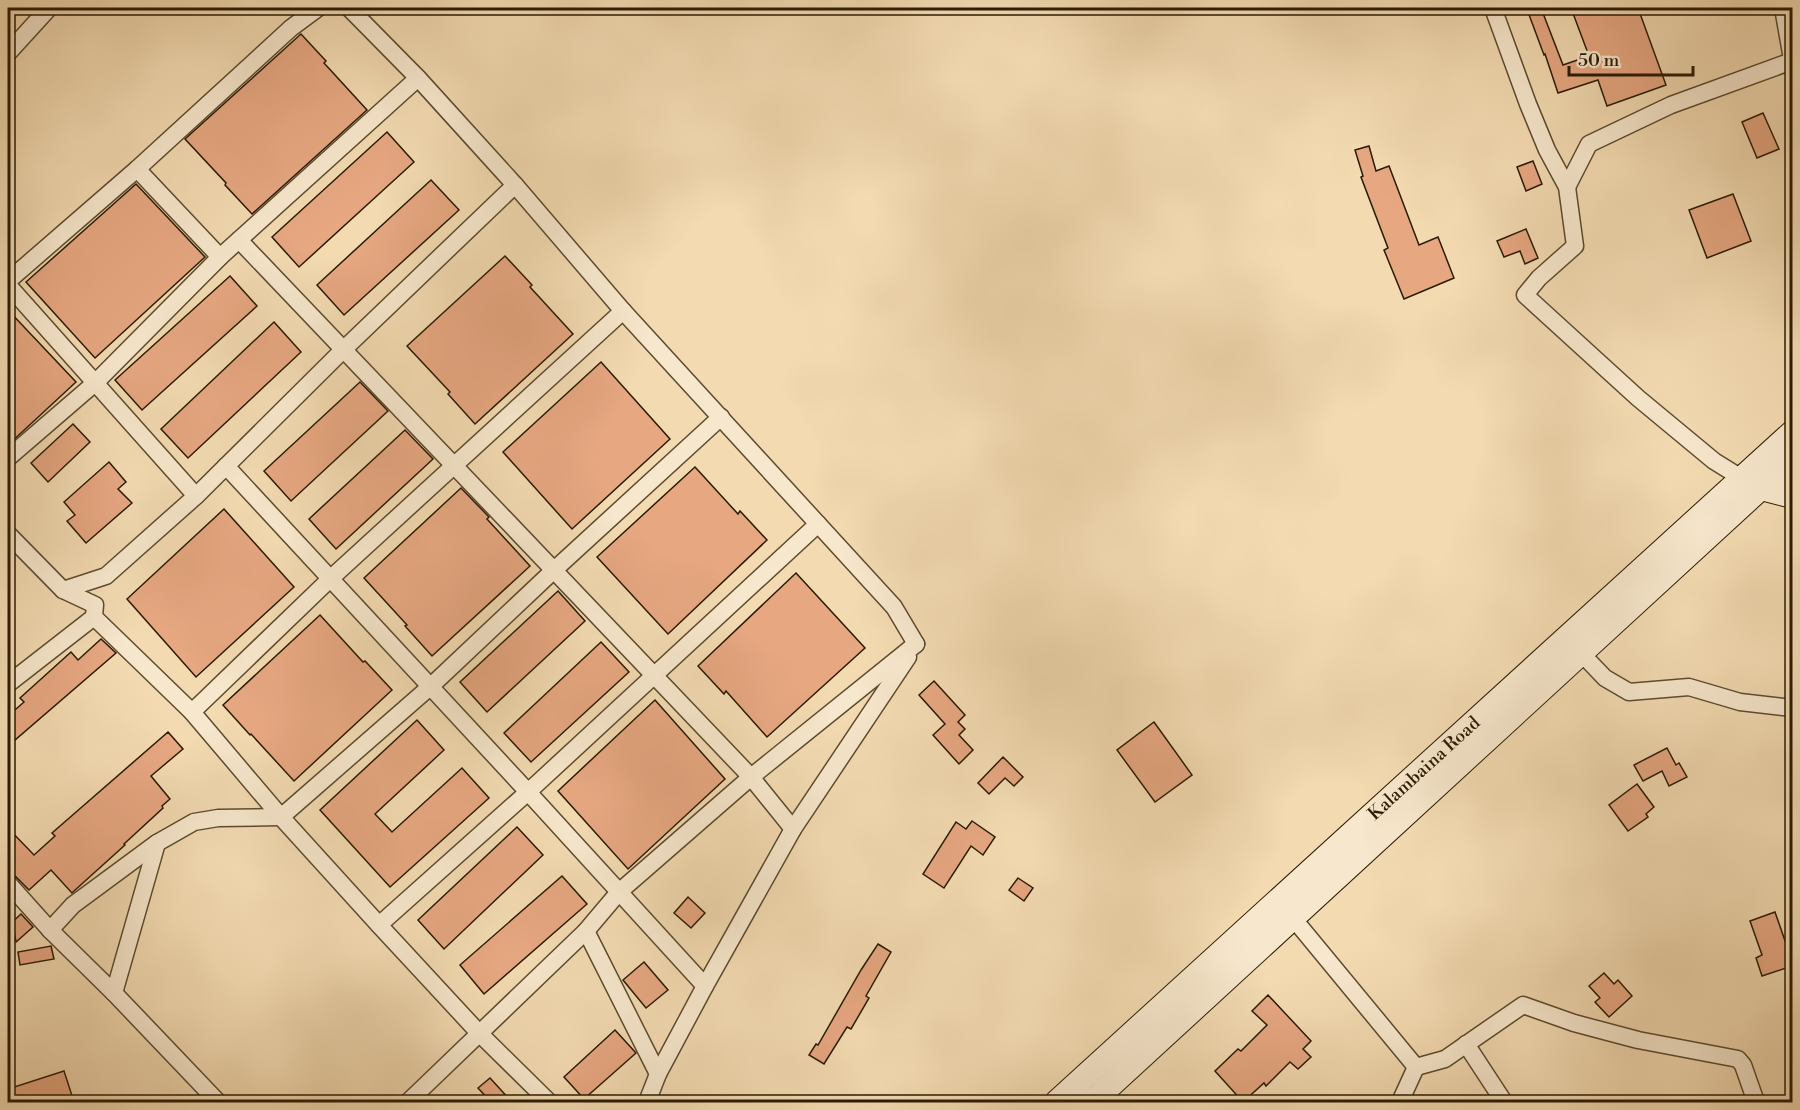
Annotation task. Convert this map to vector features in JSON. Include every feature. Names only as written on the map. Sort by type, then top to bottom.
[{"type":"main road","name":"Kalambaina Road","points":[[1057,1102],[1752,484],[1792,433]]},
{"type":"main road","points":[[1092,1102],[1581,653],[1752,484],[1792,459]]},
{"type":"main road","points":[[1752,484],[1792,496]]},
{"type":"street","points":[[8,53],[49,8]]},
{"type":"street","points":[[8,280],[137,169],[291,28],[318,8]]},
{"type":"street","points":[[349,8],[418,78],[515,185],[623,311],[894,607],[916,644]]},
{"type":"street","points":[[1493,8],[1539,131],[1567,187],[1575,246],[1539,278],[1525,295],[1638,398],[1714,461],[1752,484]]},
{"type":"street","points":[[1567,187],[1589,144],[1671,105],[1792,60],[1783,8]]},
{"type":"street","points":[[8,458],[95,383],[220,257],[418,78]]},
{"type":"street","points":[[137,169],[220,257]]},
{"type":"street","points":[[63,590],[106,576],[196,496],[343,350],[515,185]]},
{"type":"street","points":[[239,240],[652,676],[751,777],[794,829]]},
{"type":"street","points":[[8,285],[196,496]]},
{"type":"street","points":[[192,712],[330,579],[623,311]]},
{"type":"street","points":[[50,930],[73,905],[158,843],[194,822],[218,818],[281,817],[430,686],[721,417]]},
{"type":"street","points":[[226,466],[705,986]]},
{"type":"street","points":[[379,925],[528,792],[818,524]]},
{"type":"street","points":[[8,534],[63,590],[95,611],[192,712],[281,817],[379,925],[479,1034],[549,1102]]},
{"type":"street","points":[[8,684],[95,611],[106,576]]},
{"type":"street","points":[[408,1102],[586,931],[619,892],[751,777],[916,644]]},
{"type":"street","points":[[647,1102],[658,1074],[705,986],[794,829],[916,644]]},
{"type":"street","points":[[1581,653],[1605,678],[1629,692],[1689,687],[1740,702],[1792,708]]},
{"type":"street","points":[[114,993],[158,843]]},
{"type":"street","points":[[8,883],[50,930],[218,1102]]},
{"type":"street","points":[[1293,918],[1416,1067]]},
{"type":"street","points":[[586,931],[658,1074]]},
{"type":"street","points":[[1416,1067],[1446,1059],[1523,1005],[1575,1023],[1638,1040],[1738,1059],[1743,1065],[1756,1102]]},
{"type":"street","points":[[1466,1044],[1504,1102]]},
{"type":"street","points":[[1400,1102],[1416,1067]]},
{"type":"building","points":[[1541,8],[1563,65],[1589,56],[1571,8],[1638,8],[1666,85],[1607,106],[1598,80],[1558,93],[1528,12]]},
{"type":"building","points":[[301,34],[367,110],[252,214],[185,139]]},
{"type":"building","points":[[1763,113],[1779,149],[1757,158],[1742,122]]},
{"type":"building","points":[[387,132],[414,162],[299,267],[272,237]]},
{"type":"building","points":[[1369,146],[1376,171],[1389,166],[1419,245],[1438,237],[1454,278],[1404,299],[1384,250],[1388,248],[1361,177],[1363,176],[1355,150]]},
{"type":"building","points":[[1533,161],[1542,184],[1526,191],[1517,167]]},
{"type":"building","points":[[431,180],[459,210],[344,315],[317,285]]},
{"type":"building","points":[[136,184],[205,257],[95,358],[26,282]]},
{"type":"building","points":[[1733,194],[1751,241],[1707,258],[1689,210]]},
{"type":"building","points":[[1526,229],[1538,258],[1525,264],[1520,251],[1504,257],[1497,241]]},
{"type":"building","points":[[505,256],[573,334],[475,424],[448,394],[450,392],[407,346]]},
{"type":"building","points":[[230,276],[257,306],[142,410],[115,380]]},
{"type":"building","points":[[8,310],[76,382],[8,445]]},
{"type":"building","points":[[274,322],[301,352],[188,458],[161,429]]},
{"type":"building","points":[[601,362],[670,439],[572,529],[503,452]]},
{"type":"building","points":[[360,382],[388,411],[291,501],[264,471]]},
{"type":"building","points":[[73,424],[90,442],[48,482],[31,463]]},
{"type":"building","points":[[405,430],[433,459],[336,549],[309,519]]},
{"type":"building","points":[[109,462],[126,482],[118,489],[132,503],[86,543],[67,521],[75,515],[64,502]]},
{"type":"building","points":[[695,467],[738,514],[740,511],[767,540],[668,634],[597,557]]},
{"type":"building","points":[[461,488],[530,566],[432,656],[364,578]]},
{"type":"building","points":[[224,509],[294,587],[196,677],[127,599]]},
{"type":"building","points":[[796,573],[865,648],[767,737],[726,691],[724,694],[698,666]]},
{"type":"building","points":[[558,591],[585,621],[487,712],[460,682]]},
{"type":"building","points":[[320,615],[392,690],[294,781],[223,705]]},
{"type":"building","points":[[101,639],[116,653],[8,746],[8,716],[24,702],[20,698],[71,652],[78,660]]},
{"type":"building","points":[[601,642],[629,672],[531,762],[504,733]]},
{"type":"building","points":[[934,681],[965,715],[958,722],[965,729],[959,735],[973,750],[959,764],[933,735],[945,724],[919,695]]},
{"type":"building","points":[[655,700],[725,779],[628,869],[558,791]]},
{"type":"building","points":[[417,720],[444,750],[375,814],[392,832],[462,768],[489,798],[390,887],[320,810]]},
{"type":"building","points":[[1154,722],[1192,775],[1155,802],[1117,750]]},
{"type":"building","points":[[168,732],[183,749],[151,776],[170,799],[125,845],[72,893],[51,870],[29,890],[15,876],[8,873],[8,828],[34,855],[55,836],[52,833]]},
{"type":"building","points":[[1667,748],[1676,765],[1679,763],[1687,777],[1669,786],[1662,771],[1643,781],[1634,765]]},
{"type":"building","points":[[1003,757],[1023,777],[1014,786],[1005,778],[989,794],[978,783]]},
{"type":"building","points":[[1637,784],[1654,807],[1646,814],[1648,817],[1628,831],[1609,805]]},
{"type":"building","points":[[972,821],[995,837],[983,855],[971,846],[944,888],[923,874],[956,822],[966,829]]},
{"type":"building","points":[[517,827],[543,855],[444,949],[418,920]]},
{"type":"building","points":[[562,876],[587,904],[484,994],[460,965]]},
{"type":"building","points":[[1018,878],[1033,888],[1024,901],[1009,890]]},
{"type":"building","points":[[688,897],[705,913],[691,928],[674,913]]},
{"type":"building","points":[[1775,912],[1792,966],[1762,976],[1756,958],[1762,955],[1750,921]]},
{"type":"building","points":[[21,914],[33,927],[16,942],[14,930],[9,925]]},
{"type":"building","points":[[878,944],[891,952],[866,996],[869,998],[851,1029],[847,1027],[824,1064],[809,1055],[816,1044],[818,1045]]},
{"type":"building","points":[[51,946],[54,959],[20,965],[18,952]]},
{"type":"building","points":[[644,962],[668,990],[646,1008],[623,980]]},
{"type":"building","points":[[1604,973],[1614,984],[1618,980],[1632,996],[1609,1017],[1595,1002],[1600,998],[1589,986]]},
{"type":"building","points":[[1268,995],[1311,1041],[1303,1049],[1311,1057],[1298,1069],[1290,1062],[1266,1086],[1264,1083],[1243,1102],[1215,1071],[1238,1049],[1241,1051],[1267,1025],[1252,1011]]},
{"type":"building","points":[[615,1030],[636,1053],[584,1099],[564,1077]]},
{"type":"building","points":[[64,1071],[74,1102],[8,1102],[8,1089]]},
{"type":"building","points":[[490,1078],[512,1102],[491,1102],[478,1088]]}]
